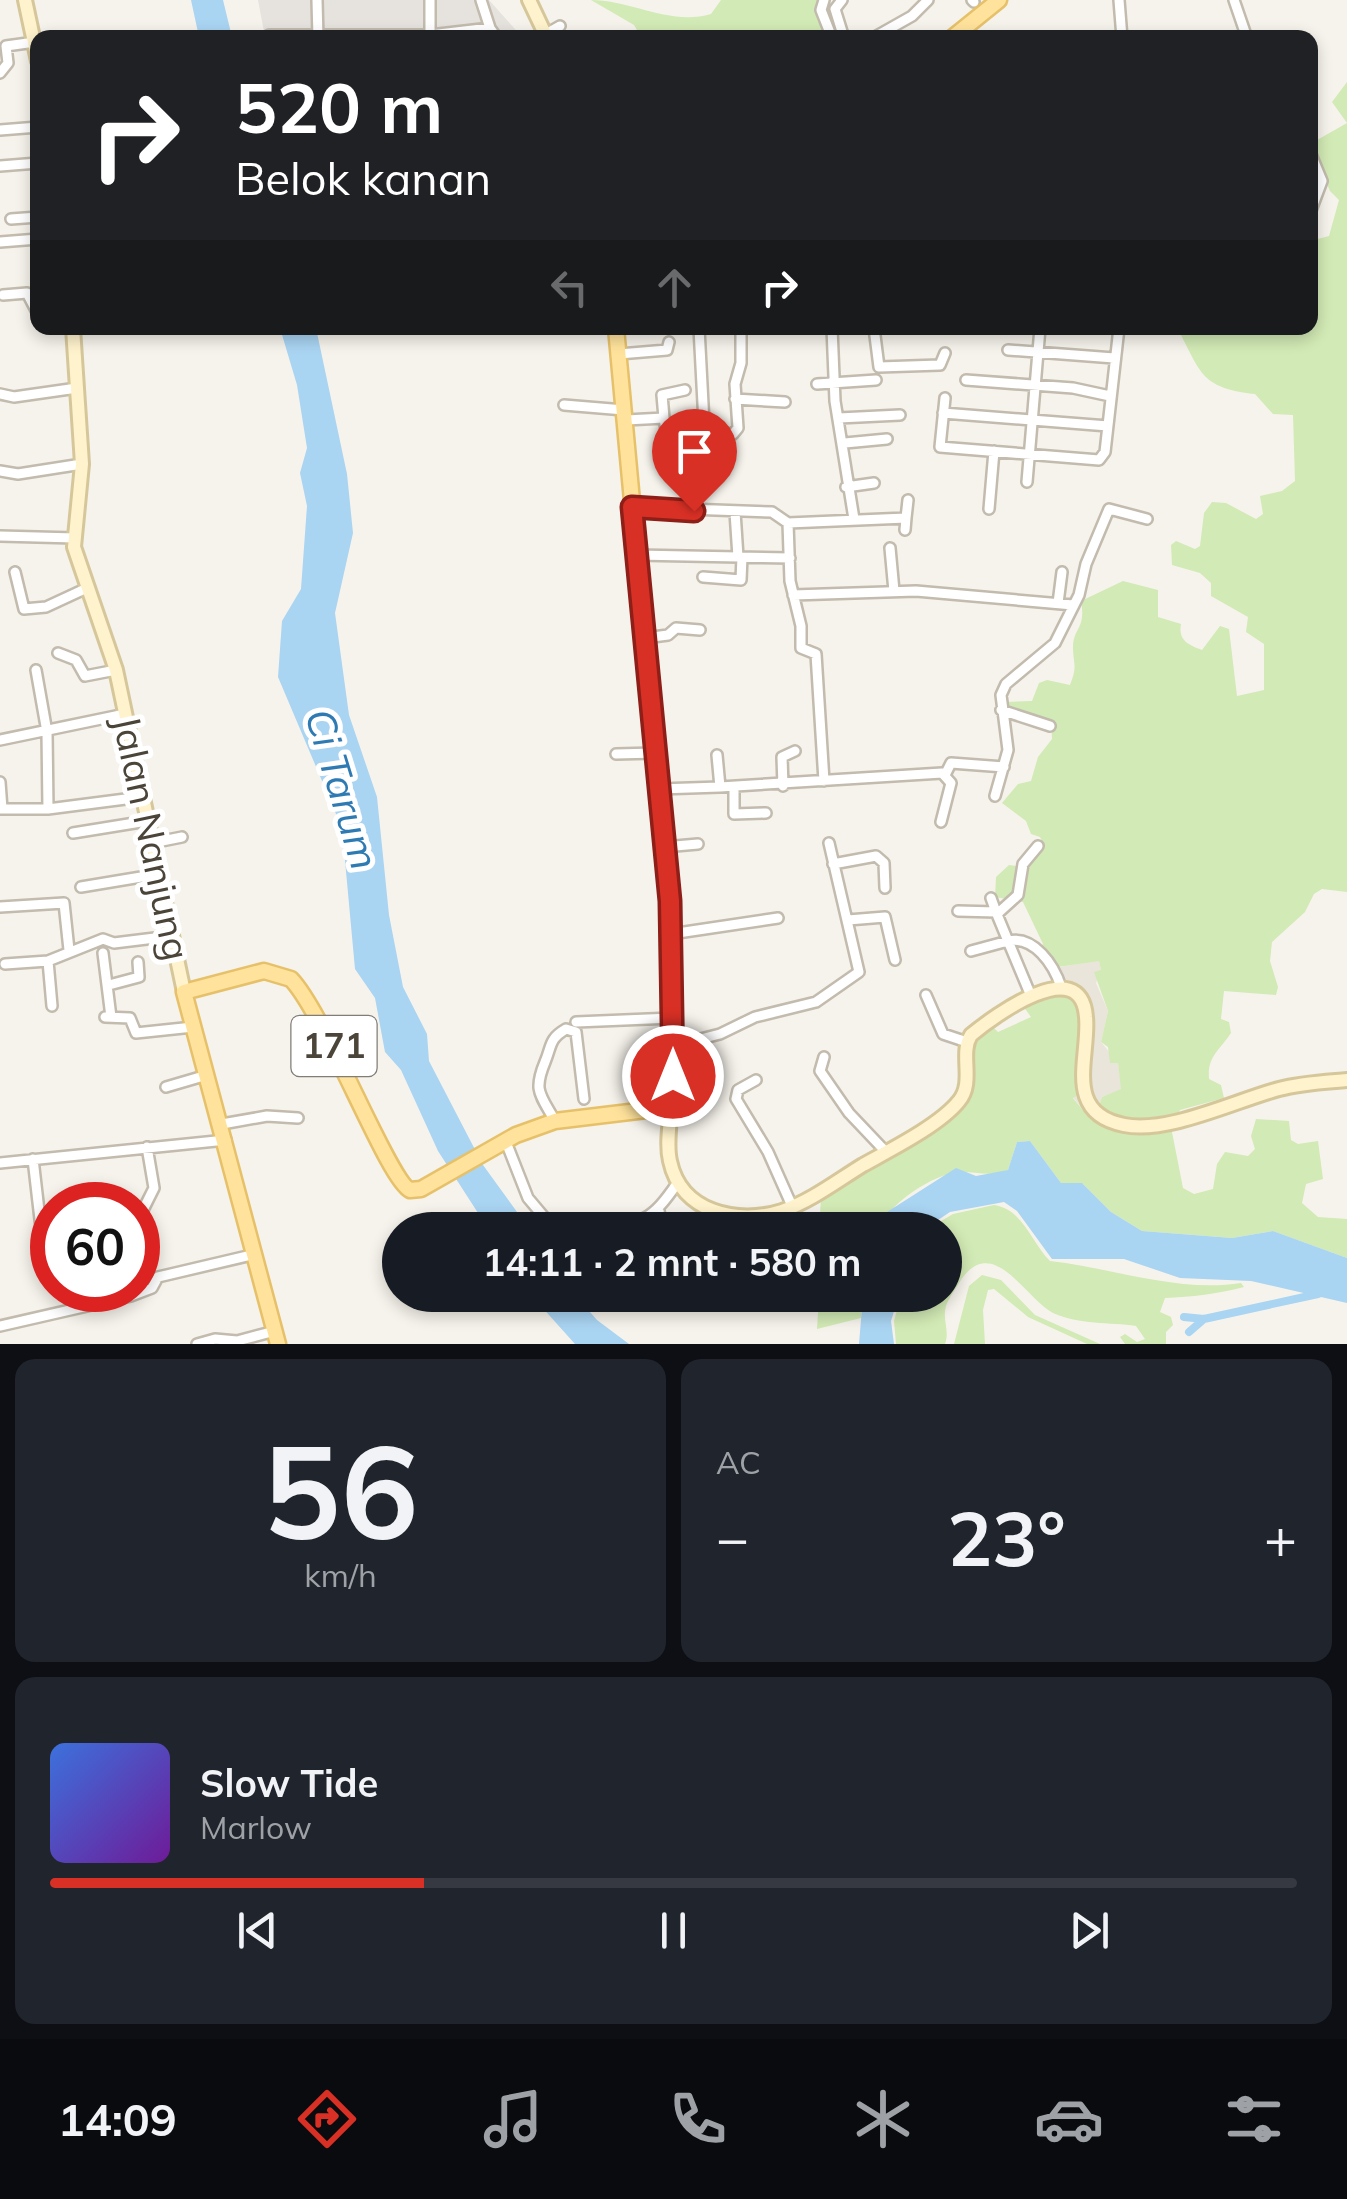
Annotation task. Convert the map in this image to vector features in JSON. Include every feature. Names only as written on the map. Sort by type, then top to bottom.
[{"type":"main road","points":[[962,30],[999,0]]},
{"type":"main road","points":[[617,335],[671,934],[671,1107]]},
{"type":"main road","name":"171","points":[[184,992],[264,970],[291,979],[347,1069],[398,1182],[410,1190],[435,1183],[504,1143],[555,1122],[671,1107]]},
{"type":"main road","name":"Jalan Nanjung","points":[[184,992],[276,1337]]},
{"type":"street","points":[[26,0],[32,30]]},
{"type":"street","points":[[318,0],[318,30]]},
{"type":"street","points":[[430,0],[430,30]]},
{"type":"street","points":[[481,0],[493,30]]},
{"type":"street","points":[[529,0],[543,30]]},
{"type":"street","points":[[824,0],[821,10],[829,30]]},
{"type":"street","points":[[841,30],[834,9],[842,0]]},
{"type":"street","points":[[887,30],[914,14],[928,0]]},
{"type":"street","points":[[1119,0],[1121,30]]},
{"type":"street","points":[[1234,0],[1244,30]]},
{"type":"street","points":[[554,30],[560,26]]},
{"type":"street","points":[[0,73],[8,62],[6,46],[30,43]]},
{"type":"street","points":[[0,130],[30,128]]},
{"type":"street","points":[[0,166],[30,164]]},
{"type":"street","points":[[11,220],[30,218]]},
{"type":"street","points":[[0,242],[30,240]]},
{"type":"street","points":[[3,295],[27,293],[30,299]]},
{"type":"street","name":"Jalan Nanjung","points":[[73,335],[82,464],[75,538],[87,588],[116,670],[184,992]]},
{"type":"street","points":[[699,335],[706,434],[737,431],[740,335]]},
{"type":"street","points":[[833,335],[846,486],[854,518]]},
{"type":"street","points":[[875,335],[879,367],[940,365],[945,353]]},
{"type":"street","points":[[1027,482],[1039,335]]},
{"type":"street","points":[[945,398],[940,451],[994,451],[1099,460],[1105,452],[1117,335]]},
{"type":"street","points":[[619,354],[656,354],[666,350],[669,342]]},
{"type":"street","points":[[1008,350],[1114,358]]},
{"type":"street","points":[[817,384],[876,380]]},
{"type":"street","points":[[966,380],[1073,388],[1110,396]]},
{"type":"street","points":[[0,394],[14,397],[77,388]]},
{"type":"street","points":[[685,390],[662,394],[668,443],[688,447]]},
{"type":"street","points":[[735,399],[785,402]]},
{"type":"street","points":[[564,404],[664,418]]},
{"type":"street","points":[[943,413],[1108,426]]},
{"type":"street","points":[[839,418],[900,414]]},
{"type":"street","points":[[844,443],[887,439]]},
{"type":"street","points":[[989,510],[994,451]]},
{"type":"street","points":[[0,471],[18,474],[82,464]]},
{"type":"street","points":[[846,486],[874,483]]},
{"type":"street","points":[[905,530],[908,500]]},
{"type":"street","points":[[632,507],[775,512],[781,522],[788,523],[906,518]]},
{"type":"street","points":[[995,796],[1008,741],[1001,710],[1006,684],[1049,652],[1072,605],[1109,509],[1147,519]]},
{"type":"street","points":[[703,577],[741,584],[735,512]]},
{"type":"street","points":[[788,523],[792,594],[802,651],[816,654],[824,781]]},
{"type":"street","points":[[0,536],[75,538]]},
{"type":"street","points":[[890,548],[894,591]]},
{"type":"street","points":[[636,555],[790,558]]},
{"type":"street","points":[[15,572],[24,609],[46,607],[87,588]]},
{"type":"street","points":[[1058,603],[1062,572]]},
{"type":"street","points":[[792,594],[894,591],[1072,605]]},
{"type":"street","points":[[645,638],[668,635],[676,628],[700,630]]},
{"type":"street","points":[[58,653],[76,660],[85,676],[116,670]]},
{"type":"street","points":[[36,670],[48,732],[48,809]]},
{"type":"street","points":[[1001,710],[1050,726]]},
{"type":"street","points":[[0,740],[125,714]]},
{"type":"street","points":[[783,786],[782,756],[795,751]]},
{"type":"street","points":[[616,754],[655,753]]},
{"type":"street","points":[[717,755],[720,788]]},
{"type":"street","points":[[946,774],[952,763],[1004,767]]},
{"type":"street","points":[[659,789],[783,786],[946,774]]},
{"type":"street","points":[[941,822],[950,798],[950,779],[946,774]]},
{"type":"street","points":[[0,782],[1,809],[48,809],[141,796]]},
{"type":"street","points":[[734,787],[734,814],[766,813]]},
{"type":"street","points":[[73,833],[147,821]]},
{"type":"street","points":[[152,843],[182,837]]},
{"type":"street","points":[[672,1046],[720,1034],[755,1016],[816,1002],[858,973],[829,843]]},
{"type":"street","points":[[664,847],[698,844]]},
{"type":"street","points":[[958,911],[997,913],[1018,895],[1023,864],[1038,846]]},
{"type":"street","points":[[833,864],[876,856],[884,863],[885,888]]},
{"type":"street","points":[[81,887],[159,874]]},
{"type":"street","points":[[990,898],[1031,996]]},
{"type":"street","points":[[0,907],[62,902],[69,950]]},
{"type":"street","points":[[848,920],[884,917],[895,960]]},
{"type":"street","points":[[671,934],[778,918]]},
{"type":"street","points":[[4,964],[48,961],[103,939],[110,943],[171,936]]},
{"type":"street","points":[[970,950],[1021,940],[1052,964],[1062,987],[1079,998],[1086,1012],[1080,1073],[1088,1101],[1124,1125],[1163,1122],[1283,1088],[1347,1080]]},
{"type":"street","points":[[103,953],[109,984],[108,1017],[130,1018],[137,1046]]},
{"type":"street","points":[[48,961],[52,1006]]},
{"type":"street","points":[[109,984],[139,977],[138,962]]},
{"type":"street","points":[[967,1042],[1031,996],[1062,987]]},
{"type":"street","points":[[926,995],[943,1034],[967,1042]]},
{"type":"street","points":[[576,1022],[672,1018]]},
{"type":"street","points":[[136,1033],[193,1026]]},
{"type":"street","points":[[555,1122],[539,1092],[537,1076],[550,1040],[566,1029],[576,1032],[584,1099]]},
{"type":"street","points":[[671,1107],[669,1152],[678,1182],[719,1215],[747,1216],[792,1206],[886,1152],[957,1104],[966,1088],[967,1042]]},
{"type":"street","points":[[824,1057],[820,1071],[849,1113],[886,1152]]},
{"type":"street","points":[[166,1086],[207,1075]]},
{"type":"street","points":[[756,1080],[738,1090],[736,1098],[768,1152],[792,1206]]},
{"type":"street","points":[[222,1124],[266,1116],[298,1118]]},
{"type":"street","points":[[0,1163],[226,1140]]},
{"type":"street","points":[[504,1143],[528,1198],[540,1212]]},
{"type":"street","points":[[147,1146],[153,1182]]},
{"type":"street","points":[[33,1159],[36,1182]]},
{"type":"street","points":[[658,1211],[678,1182]]},
{"type":"street","points":[[0,1326],[131,1296],[152,1288],[158,1277],[256,1254]]},
{"type":"street","points":[[197,1344],[215,1339],[238,1342],[276,1337]]},
{"type":"shaded area","points":[[258,0],[489,0],[516,30],[264,30]]},
{"type":"shaded area","points":[[1099,960],[1101,970],[1096,983],[1108,1011],[1101,1042],[1118,1063],[1122,1090],[1102,1097],[1099,1106],[1087,1115],[1073,1097],[1083,1021],[1053,992],[1049,969]]},
{"type":"green space","points":[[591,0],[696,17],[711,14],[721,0],[818,0],[825,30],[637,30]]},
{"type":"green space","points":[[1347,82],[1347,123],[1332,102]]},
{"type":"green space","points":[[1347,123],[1347,892],[1322,889],[1314,894],[1305,912],[1272,942],[1270,961],[1278,987],[1276,995],[1224,991],[1221,1019],[1229,1022],[1231,1033],[1212,1059],[1209,1079],[1221,1085],[1224,1098],[1180,1110],[1171,1127],[1183,1188],[1194,1194],[1213,1189],[1217,1164],[1225,1152],[1248,1156],[1255,1149],[1251,1136],[1256,1119],[1289,1121],[1291,1140],[1298,1144],[1318,1141],[1323,1179],[1306,1184],[1302,1203],[1318,1217],[1347,1219],[1347,1258],[1273,1231],[1232,1238],[1142,1231],[1111,1212],[1083,1184],[1061,1183],[1030,1141],[1017,1142],[1008,1170],[991,1174],[961,1172],[937,1178],[912,1192],[889,1212],[820,1212],[821,1198],[954,1111],[971,1039],[992,1026],[998,1032],[1031,1017],[1023,1006],[1053,992],[1077,1002],[1080,1014],[1075,1071],[1078,1095],[1073,1098],[1087,1115],[1099,1106],[1102,1097],[1121,1089],[1118,1063],[1110,1063],[1108,1047],[1101,1042],[1108,1011],[1094,972],[1101,970],[1099,961],[1058,967],[1040,948],[1043,944],[1023,902],[995,897],[996,877],[1009,865],[1024,867],[1044,845],[1040,837],[1031,834],[1026,821],[1002,803],[1018,784],[1031,781],[1038,757],[1052,739],[1051,721],[1012,709],[1006,702],[1032,701],[1039,683],[1047,680],[1070,685],[1074,640],[1082,617],[1081,601],[1123,581],[1158,590],[1158,617],[1181,624],[1183,638],[1192,646],[1202,650],[1220,626],[1229,629],[1237,696],[1264,690],[1264,644],[1246,632],[1248,617],[1211,596],[1211,583],[1200,573],[1172,565],[1171,545],[1176,541],[1195,549],[1200,546],[1204,513],[1212,502],[1226,503],[1256,519],[1263,514],[1260,496],[1282,491],[1295,481],[1293,415],[1273,414],[1255,394],[1212,382],[1197,366],[1181,335],[1318,335],[1318,239],[1329,236],[1339,200],[1330,191],[1318,163],[1318,139]]},
{"type":"green space","points":[[994,1205],[1004,1208],[1019,1219],[1050,1261],[1169,1282],[1241,1283],[1244,1287],[1165,1298],[1160,1312],[1171,1317],[1173,1325],[1166,1332],[1166,1344],[1125,1344],[1120,1337],[1125,1334],[1137,1342],[1145,1339],[1136,1326],[1084,1321],[1053,1313],[997,1266],[985,1263],[973,1267],[962,1279],[962,1212]]},
{"type":"green space","points":[[982,1275],[1001,1280],[1035,1315],[1100,1344],[1087,1344],[1028,1317],[994,1289],[988,1290],[983,1310],[985,1344],[954,1344],[969,1286]]},
{"type":"green space","points":[[818,1312],[862,1312],[861,1318],[817,1329]]},
{"type":"green space","points":[[896,1312],[945,1312],[945,1344],[896,1344]]},
{"type":"water","points":[[191,0],[223,0],[230,30],[197,30]]},
{"type":"water","name":"Ci Tarum","points":[[282,335],[317,335],[347,474],[353,533],[335,613],[349,715],[377,797],[389,915],[403,987],[427,1034],[429,1061],[483,1165],[517,1212],[477,1212],[438,1151],[401,1070],[385,1052],[375,998],[355,969],[342,828],[278,677],[282,621],[301,589],[307,506],[300,473],[307,448],[297,385]]},
{"type":"water","points":[[1030,1141],[1061,1183],[1082,1183],[1111,1212],[1142,1231],[1232,1238],[1273,1231],[1347,1258],[1347,1303],[1251,1281],[1180,1278],[1124,1259],[1052,1259],[1017,1211],[1004,1202],[950,1212],[887,1212],[956,1168],[976,1176],[1008,1170],[1017,1142]]},
{"type":"water","points":[[546,1312],[590,1312],[629,1344],[575,1344]]},
{"type":"water","points":[[862,1312],[894,1312],[894,1344],[859,1344]]},
{"type":"waterway","points":[[1184,1317],[1204,1319],[1318,1294]]},
{"type":"waterway","points":[[1189,1332],[1204,1319]]},
{"type":"route","points":[[673,1076],[670,901],[632,507],[694,511]]}]
